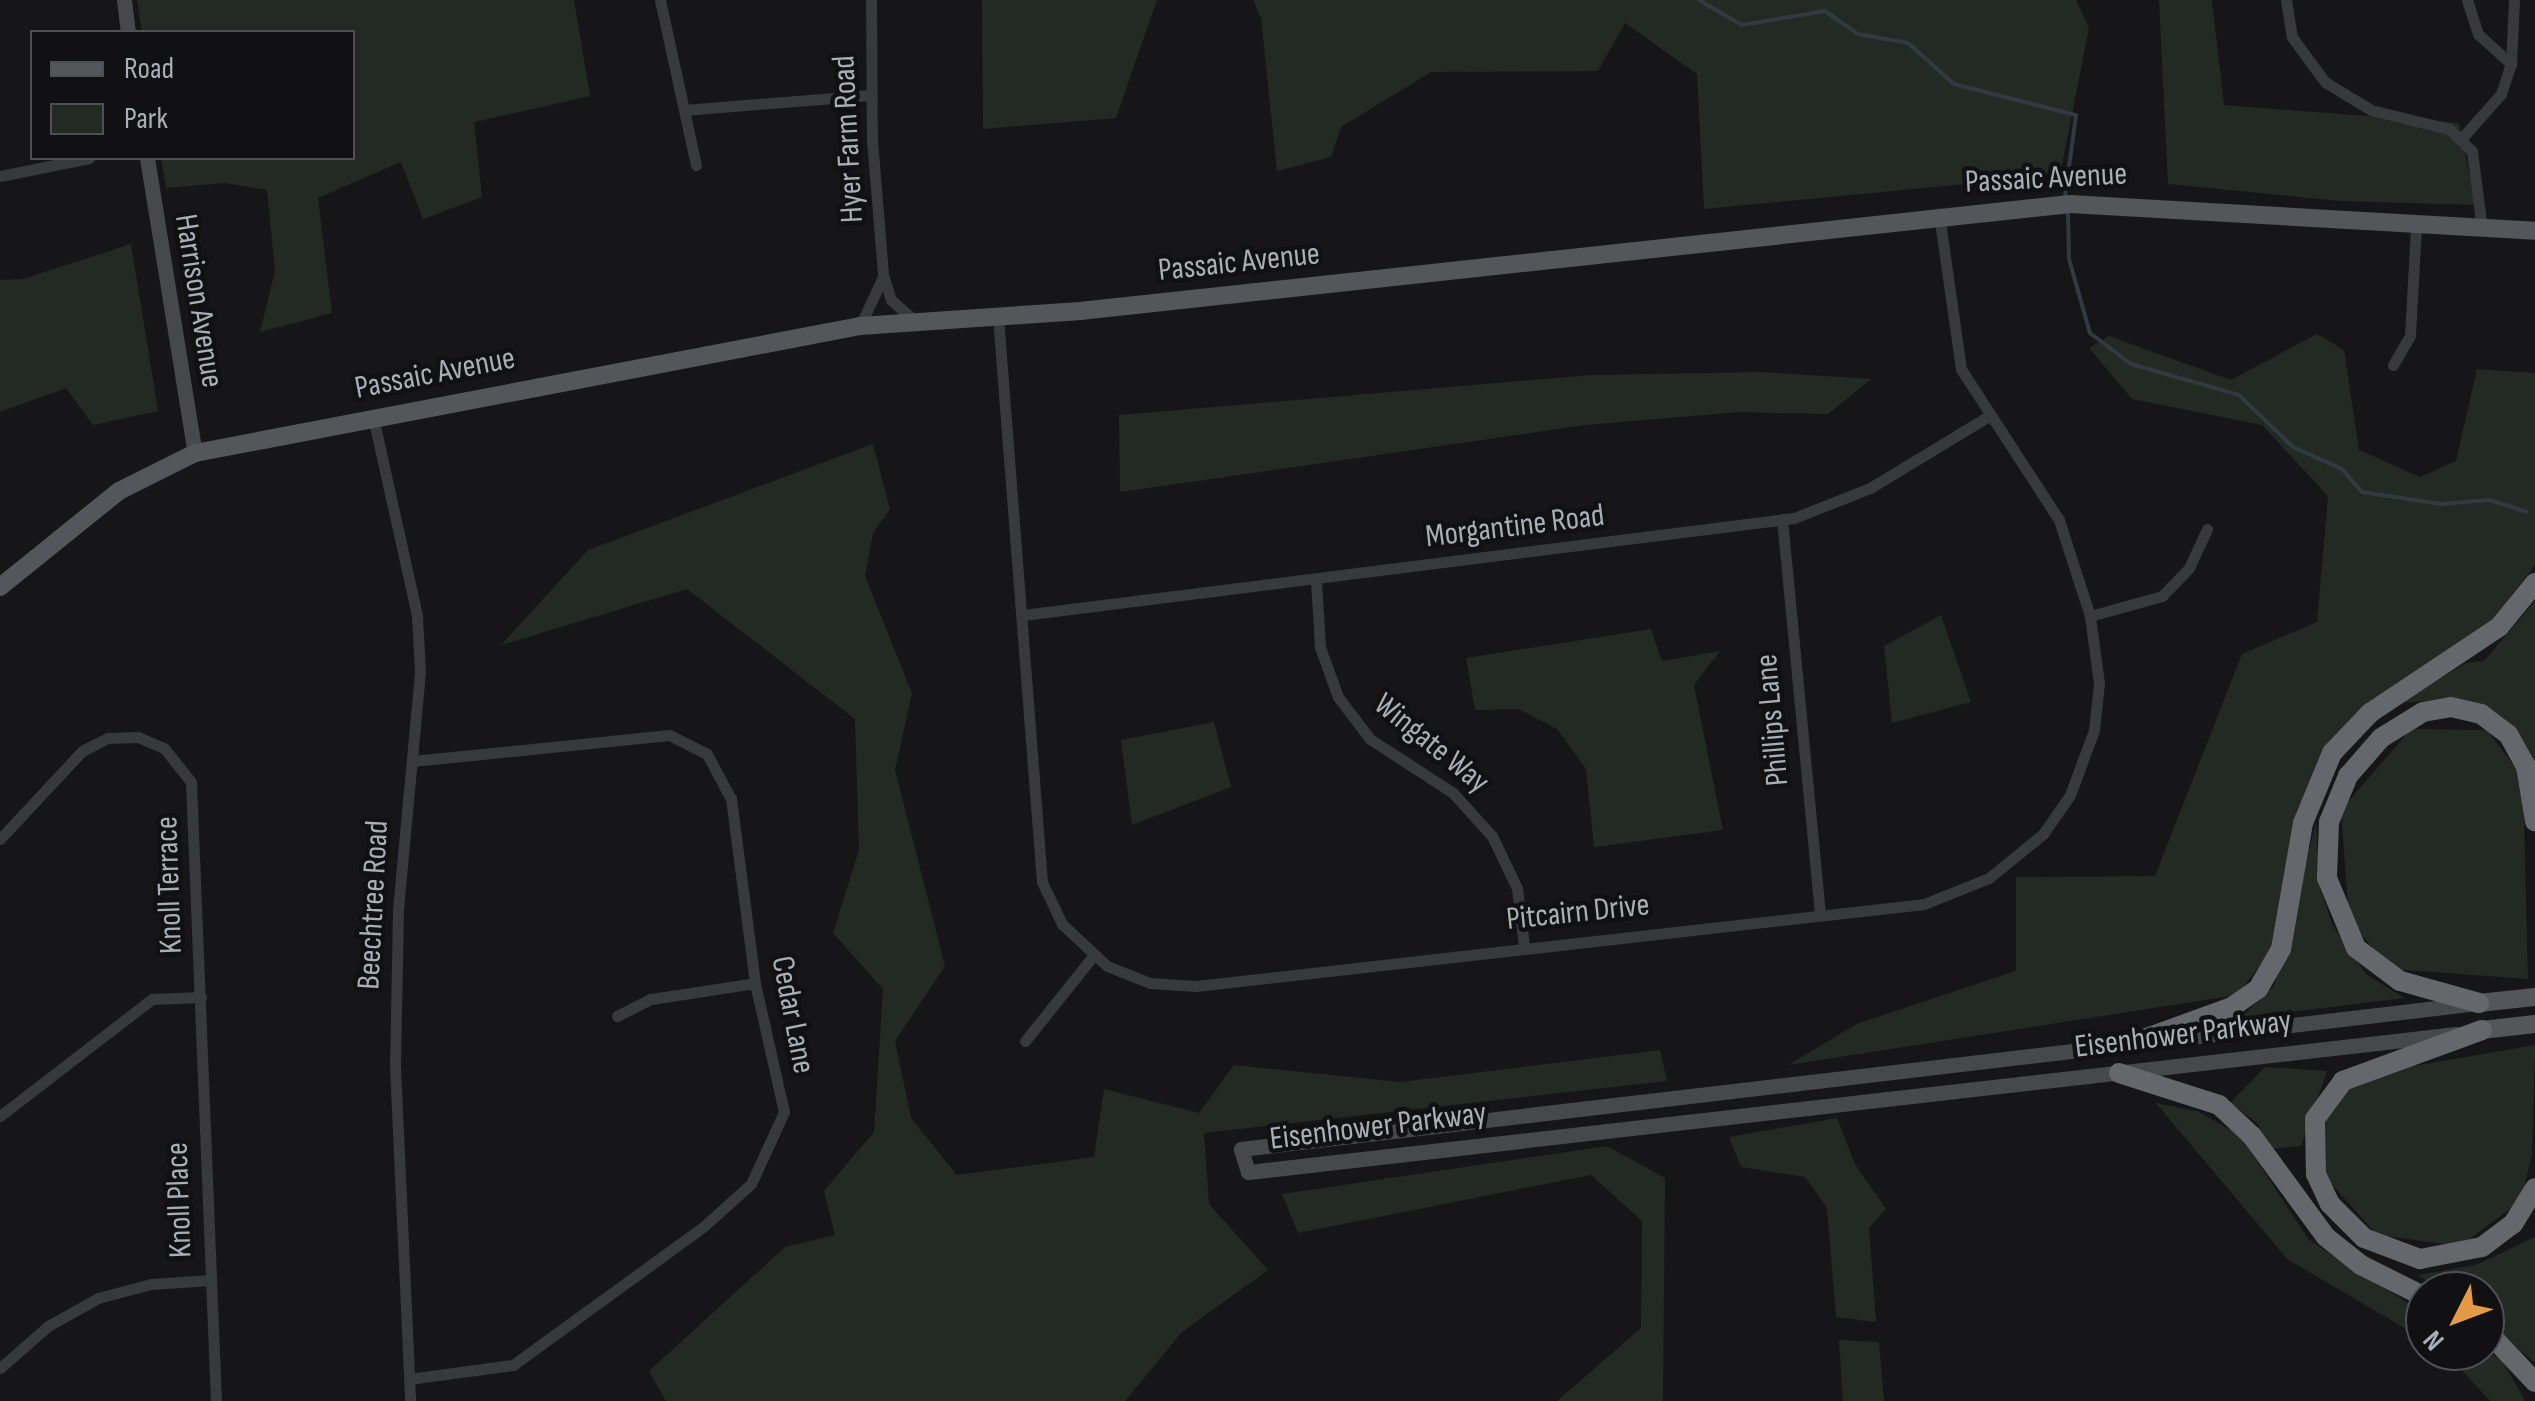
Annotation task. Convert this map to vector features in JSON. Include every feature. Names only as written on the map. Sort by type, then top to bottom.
[{"type":"highway","points":[[2133,1043],[2232,1008],[2258,989],[2281,949],[2303,823],[2332,753],[2370,714],[2499,628],[2535,583]]},
{"type":"highway","points":[[2479,1003],[2400,981],[2356,948],[2326,878],[2330,822],[2348,776],[2381,738],[2424,712],[2451,707],[2480,714],[2518,747],[2535,821]]},
{"type":"highway","points":[[2482,1030],[2343,1081],[2315,1119],[2316,1174],[2330,1204],[2364,1238],[2420,1259],[2482,1248],[2513,1224],[2535,1188]]},
{"type":"highway","points":[[2119,1073],[2219,1105],[2252,1136],[2326,1237],[2361,1265],[2405,1287]]},
{"type":"highway","points":[[2505,1351],[2535,1382]]},
{"type":"main road","name":"Passaic Avenue","points":[[0,587],[119,491],[195,453],[860,326],[998,317],[1939,214],[2064,204],[2535,231]]},
{"type":"main road","name":"Eisenhower Parkway","points":[[2479,1003],[2528,998]]},
{"type":"main road","name":"Eisenhower Parkway","points":[[2482,1030],[2529,1025]]},
{"type":"street","points":[[124,0],[128,30]]},
{"type":"street","points":[[660,0],[696,165]]},
{"type":"street","name":"Hyer Farm Road","points":[[872,0],[872,95],[883,275],[891,300],[916,322]]},
{"type":"street","points":[[2286,0],[2292,37],[2324,82],[2371,110],[2435,122],[2462,139],[2478,166],[2482,228]]},
{"type":"street","points":[[2467,0],[2478,34],[2511,64]]},
{"type":"street","points":[[2462,139],[2501,94],[2511,64],[2514,0]]},
{"type":"street","points":[[684,110],[872,95]]},
{"type":"street","points":[[0,176],[79,160]]},
{"type":"street","name":"Harrison Avenue","points":[[147,160],[195,453]]},
{"type":"street","name":"Pitcairn Drive","points":[[998,317],[1023,615],[1038,868],[1062,924],[1094,956],[1135,978],[1180,986],[1947,898],[1999,872],[2043,834],[2075,785],[2094,730],[2099,684],[2090,616],[2060,520],[1960,368],[1952,340],[1939,214]]},
{"type":"street","points":[[2393,364],[2410,334],[2416,226]]},
{"type":"street","name":"Hyer Farm Road","points":[[860,326],[883,275]]},
{"type":"street","name":"Beechtree Road","points":[[374,416],[417,616],[412,761],[398,910],[394,1066],[410,1401]]},
{"type":"street","name":"Morgantine Road","points":[[1023,615],[1782,519],[1870,488],[1989,416]]},
{"type":"street","name":"Phillips Lane","points":[[1782,519],[1820,915]]},
{"type":"street","points":[[2090,616],[2162,596],[2189,568],[2206,529]]},
{"type":"street","name":"Wingate Way","points":[[1316,580],[1320,647],[1338,697],[1370,739],[1452,794],[1492,836],[1517,888],[1524,946]]},
{"type":"street","name":"Cedar Lane","points":[[409,1379],[513,1366],[703,1227],[751,1184],[784,1112],[755,983],[731,799],[716,766],[690,742],[642,736],[412,761]]},
{"type":"street","name":"Knoll Terrace","points":[[0,839],[95,743],[138,737],[164,748],[185,769],[194,797],[201,997],[152,999],[0,1116]]},
{"type":"street","points":[[1025,1041],[1094,956]]},
{"type":"street","points":[[617,1016],[651,999],[755,983]]},
{"type":"street","name":"Knoll Place","points":[[201,997],[216,1401]]},
{"type":"street","name":"Eisenhower Parkway","points":[[2479,1003],[1242,1149],[1248,1172],[2482,1030]]},
{"type":"street","points":[[0,1368],[48,1326],[98,1298],[152,1284],[211,1280]]},
{"type":"green space","points":[[137,0],[574,0],[590,96],[474,122],[482,197],[423,219],[401,162],[318,198],[332,313],[260,332],[275,271],[267,190],[225,183],[166,188],[161,160],[355,160],[355,30],[142,30]]},
{"type":"green space","points":[[982,0],[1157,0],[1116,118],[983,129]]},
{"type":"green space","points":[[1253,0],[2076,0],[2089,28],[2060,175],[1704,209],[1697,74],[1625,23],[1598,71],[1431,72],[1341,127],[1331,157],[1277,171],[1261,18]]},
{"type":"green space","points":[[2159,0],[2212,0],[2224,105],[2459,123],[2476,205],[2340,201],[2168,184]]},
{"type":"green space","points":[[131,244],[158,411],[93,425],[66,388],[0,412],[0,280],[23,279]]},
{"type":"green space","points":[[2317,334],[2344,350],[2359,450],[2420,477],[2456,461],[2477,369],[2535,373],[2535,565],[2485,630],[2332,740],[2297,810],[2273,949],[2237,995],[1788,1065],[1857,1024],[2016,971],[2016,877],[2155,876],[2242,654],[2317,622],[2328,496],[2262,425],[2132,399],[2089,348],[2109,336],[2231,380]]},
{"type":"green space","points":[[1764,372],[1871,379],[1828,414],[1739,412],[1586,425],[1120,492],[1119,415],[1591,375]]},
{"type":"green space","points":[[873,444],[890,509],[873,533],[865,576],[912,693],[895,770],[945,966],[895,1041],[911,1118],[957,1175],[1094,1157],[1104,1089],[1199,1113],[1234,1065],[1400,1082],[1660,1050],[1667,1081],[1204,1133],[1209,1204],[1268,1270],[1182,1332],[1125,1401],[666,1401],[649,1371],[785,1247],[835,1235],[824,1191],[874,1132],[883,989],[833,933],[859,850],[855,719],[687,589],[501,645],[588,550]]},
{"type":"green space","points":[[2535,601],[2535,770],[2522,742],[2439,700],[2398,703],[2466,663],[2484,661]]},
{"type":"green space","points":[[1941,615],[1971,702],[1892,723],[1884,646]]},
{"type":"green space","points":[[1651,629],[1662,661],[1720,651],[1694,685],[1723,830],[1594,847],[1586,769],[1557,729],[1518,709],[1475,710],[1466,658]]},
{"type":"green space","points":[[1214,722],[1231,787],[1132,825],[1121,740]]},
{"type":"green space","points":[[2411,729],[2487,730],[2523,778],[2528,979],[2391,969],[2349,921],[2341,810]]},
{"type":"green space","points":[[2316,822],[2320,889],[2333,926],[2366,974],[2404,998],[2240,1018],[2274,986]]},
{"type":"green space","points":[[2535,1045],[2532,1154],[2521,1201],[2460,1246],[2377,1235],[2322,1173],[2327,1108],[2367,1074]]},
{"type":"green space","points":[[2265,1067],[2327,1071],[2301,1146],[2269,1149],[2257,1123],[2230,1103]]},
{"type":"green space","points":[[2156,1103],[2197,1111],[2240,1135],[2309,1240],[2405,1301],[2405,1328],[2287,1259]]},
{"type":"green space","points":[[1837,1118],[1855,1164],[1886,1209],[1869,1228],[1876,1322],[1836,1317],[1827,1208],[1805,1177],[1741,1167],[1729,1137]]},
{"type":"green space","points":[[1607,1146],[1665,1178],[1663,1401],[1557,1401],[1641,1328],[1642,1221],[1591,1175],[1298,1233],[1282,1194]]},
{"type":"green space","points":[[2535,1237],[2535,1363],[2505,1338],[2505,1271],[2441,1271],[2476,1265]]},
{"type":"green space","points":[[1839,1340],[1879,1342],[1884,1401],[1843,1401]]},
{"type":"green space","points":[[2505,1365],[2525,1401],[2490,1401],[2462,1371],[2505,1371]]},
{"type":"waterway","points":[[1699,0],[1742,25],[1825,11],[1858,34],[1908,43],[1954,84],[2076,115],[2065,196]]},
{"type":"waterway","points":[[2068,210],[2069,259],[2090,333],[2131,364],[2239,395],[2293,447],[2342,469],[2362,492],[2441,504],[2490,500],[2526,512]]}]
